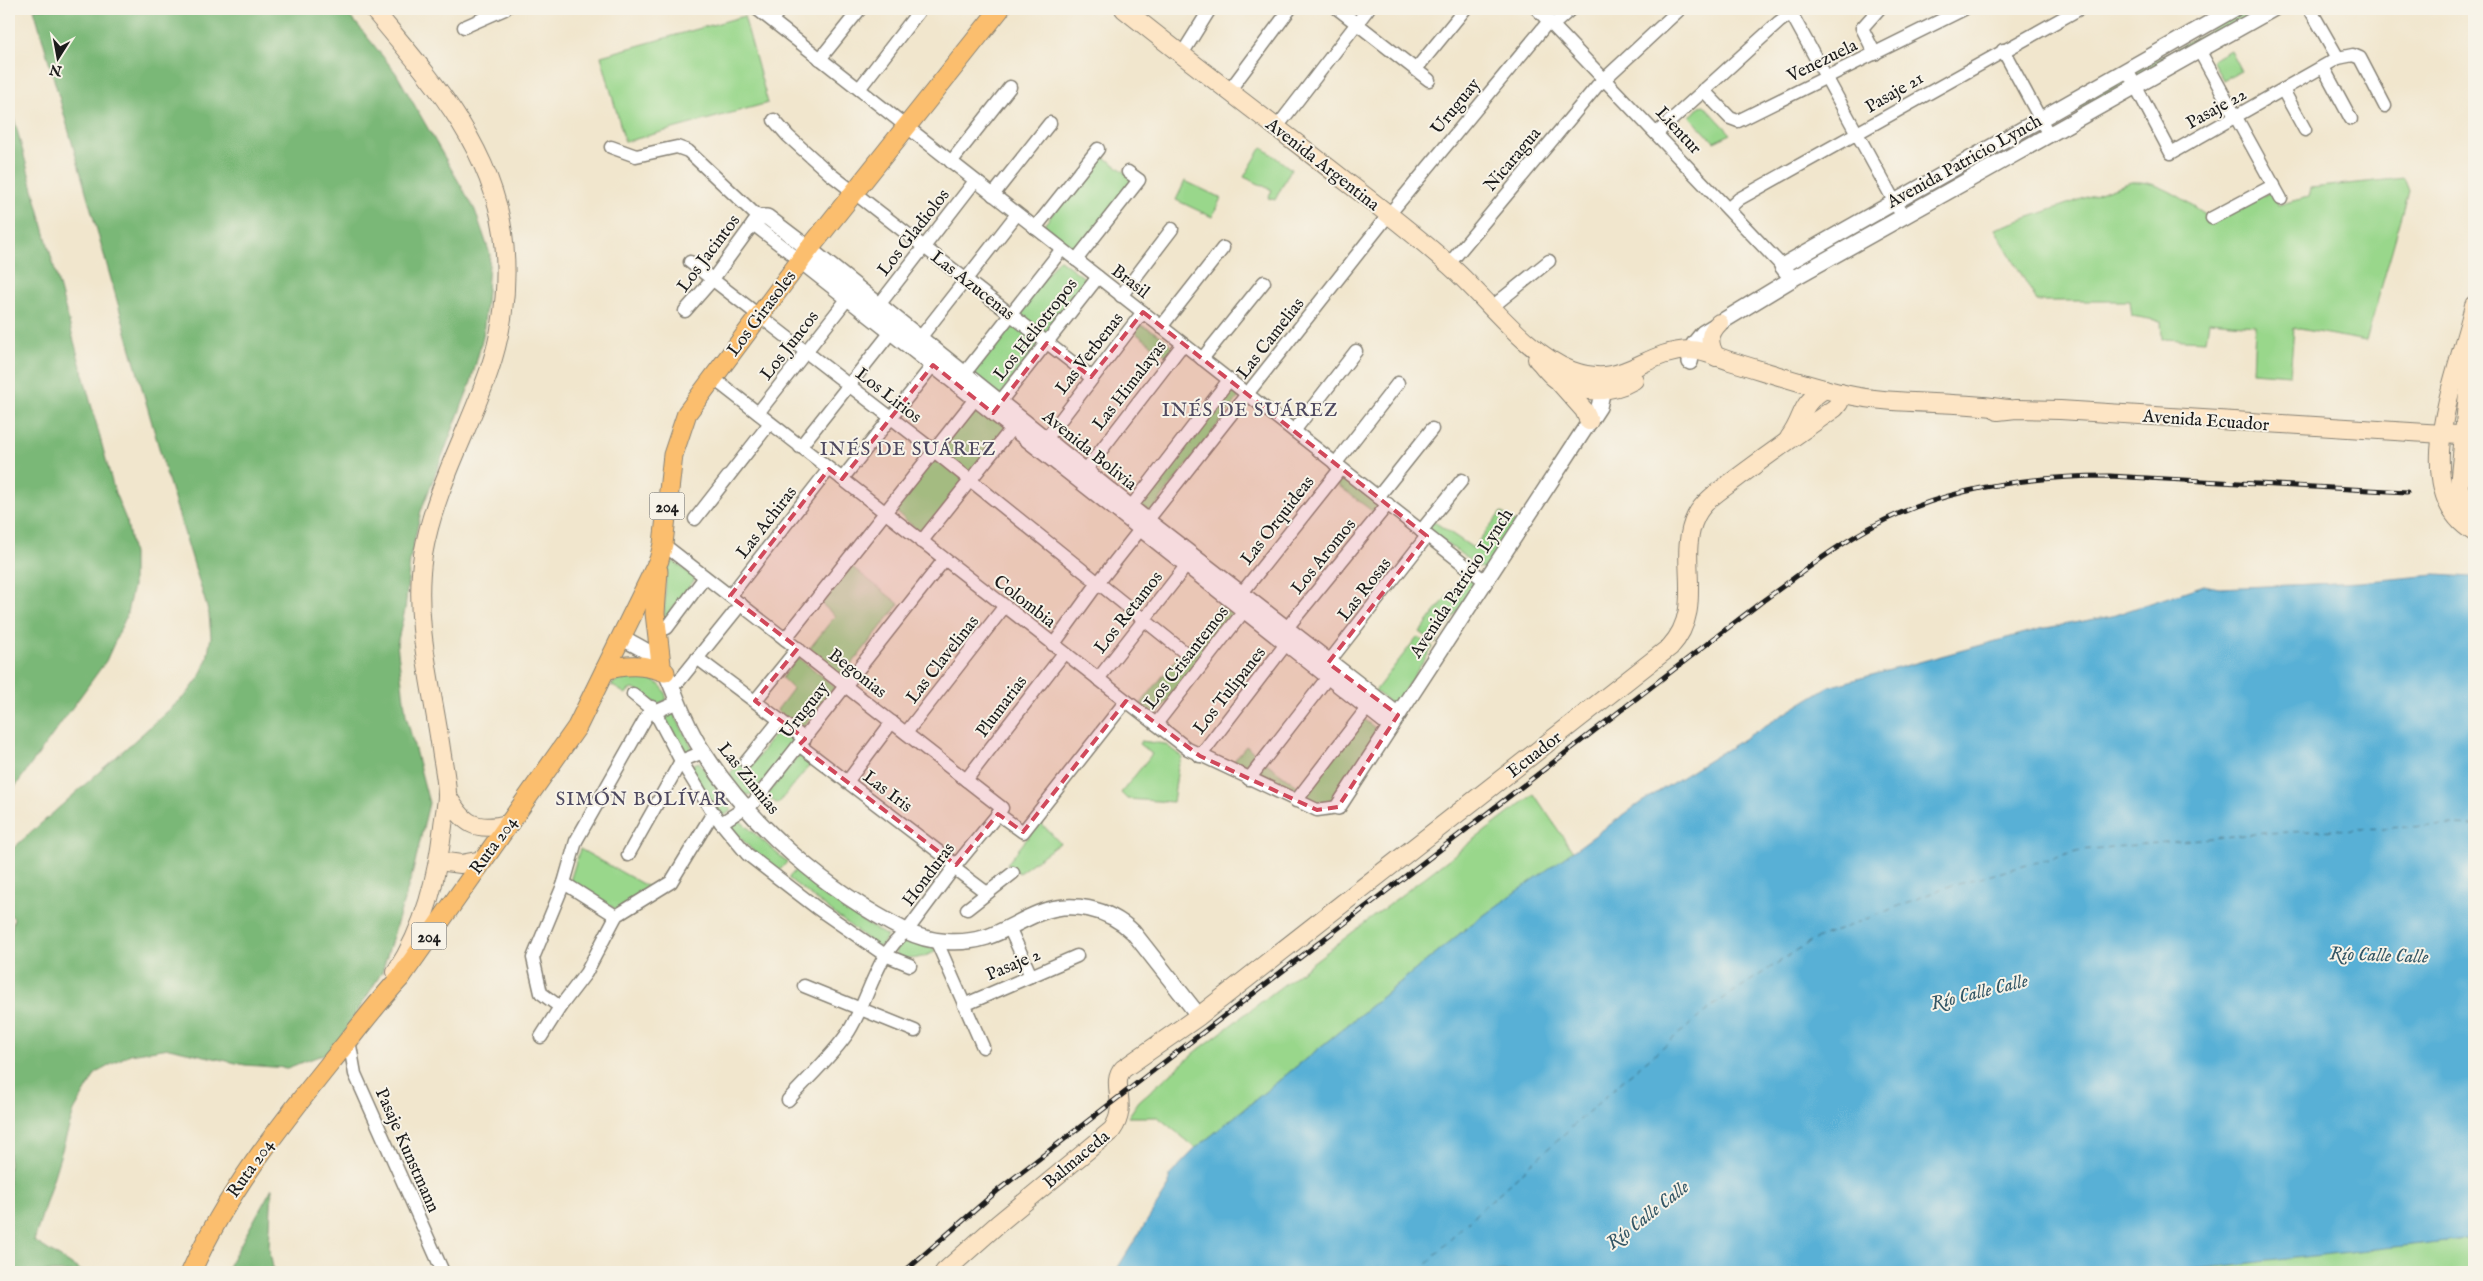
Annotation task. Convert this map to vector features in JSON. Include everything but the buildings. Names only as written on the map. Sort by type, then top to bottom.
[{"type":"main road","points":[[372,1008],[402,962],[424,918],[439,861],[447,795],[421,622],[421,572],[432,517],[495,353],[505,293],[505,252],[495,198],[480,152],[431,81],[373,9]]},
{"type":"main road","points":[[805,255],[1000,9]]},
{"type":"main road","name":"Avenida Argentina","points":[[1129,10],[1182,54],[1449,264],[1492,307],[1556,379],[1576,386],[1605,383],[1645,361],[1661,356],[1716,357],[1830,395]]},
{"type":"main road","name":"Los Girasoles","points":[[713,378],[805,255]]},
{"type":"main road","points":[[2472,314],[2461,346],[2441,434],[2441,484],[2446,502],[2456,518],[2474,532]]},
{"type":"main road","points":[[2472,314],[2469,435],[2459,475],[2460,495],[2464,507],[2474,519]]},
{"type":"main road","points":[[1716,357],[1711,347],[1710,338],[1719,323]]},
{"type":"main road","name":"Avenida Argentina","points":[[1513,330],[1542,354],[1564,368],[1605,383]]},
{"type":"main road","name":"Avenida Argentina","points":[[1691,356],[1789,388],[1830,395]]},
{"type":"main road","name":"Ruta 204","points":[[190,1272],[215,1223],[245,1174],[372,1008],[401,977],[482,860],[570,739],[661,552],[676,443],[687,413],[713,378]]},
{"type":"main road","points":[[1556,379],[1584,410],[1589,420]]},
{"type":"main road","points":[[1789,388],[1799,398],[1802,410]]},
{"type":"main road","name":"Avenida Ecuador","points":[[1830,395],[1900,401],[1982,404],[2008,409],[2404,433]]},
{"type":"main road","name":"Avenida Ecuador","points":[[1830,395],[1901,411],[1982,414],[2008,409]]},
{"type":"main road","name":"Ecuador","points":[[1784,443],[1792,433],[1802,410],[1830,395]]},
{"type":"main road","name":"Ecuador","points":[[1199,1016],[1670,647],[1684,629],[1688,614],[1689,542],[1697,515],[1707,501],[1784,443],[1830,395]]},
{"type":"main road","points":[[2404,433],[2469,435]]},
{"type":"main road","points":[[2404,433],[2433,449],[2441,466]]},
{"type":"main road","points":[[661,552],[655,613],[666,674]]},
{"type":"main road","points":[[605,670],[626,665],[643,665],[666,674]]},
{"type":"main road","points":[[447,795],[463,819],[471,824],[492,828],[508,824]]},
{"type":"main road","points":[[439,861],[461,864],[482,860]]},
{"type":"main road","name":"Balmaceda","points":[[944,1272],[998,1224],[1112,1130],[1121,1110],[1117,1084],[1120,1072],[1199,1016]]},
{"type":"street","points":[[464,28],[505,9]]},
{"type":"street","name":"Brasil","points":[[757,9],[1485,580]]},
{"type":"street","points":[[772,20],[780,9]]},
{"type":"street","points":[[820,59],[860,9]]},
{"type":"street","points":[[1182,54],[1210,9]]},
{"type":"street","points":[[1229,91],[1290,9]]},
{"type":"street","points":[[1338,9],[1429,80]]},
{"type":"street","points":[[1277,127],[1368,9]]},
{"type":"street","points":[[1416,69],[1465,9]]},
{"type":"street","name":"Lientur","points":[[1537,9],[1658,133],[1792,279]]},
{"type":"street","name":"Uruguay","points":[[1389,215],[1551,23],[1571,9]]},
{"type":"street","name":"Nicaragua","points":[[1449,264],[1604,78],[1680,9]]},
{"type":"street","points":[[1875,54],[1862,28],[1879,9]]},
{"type":"street","name":"Venezuela","points":[[1703,90],[1730,118],[1738,121],[1964,9]]},
{"type":"street","name":"Pasaje 21","points":[[1728,208],[1738,199],[2079,9]]},
{"type":"street","name":"Avenida Patricio Lynch","points":[[1782,266],[2234,9]]},
{"type":"street","name":"Avenida Patricio Lynch","points":[[1691,356],[1700,336],[1792,279],[2273,9]]},
{"type":"street","points":[[2310,9],[2338,58],[2353,54],[2360,58],[2385,106]]},
{"type":"street","points":[[1658,133],[1703,90],[1794,10],[1825,78],[1858,132],[1903,217]]},
{"type":"street","points":[[859,89],[919,11]]},
{"type":"street","points":[[2003,50],[2049,135]]},
{"type":"street","points":[[2199,50],[2281,199]]},
{"type":"street","name":"Pasaje 22","points":[[2127,70],[2171,153],[2338,58]]},
{"type":"street","points":[[2324,67],[2351,119]]},
{"type":"street","points":[[951,162],[1010,87]]},
{"type":"street","points":[[2283,90],[2306,130]]},
{"type":"street","name":"Las Azucenas","points":[[774,120],[807,154],[1091,377]]},
{"type":"street","points":[[993,195],[1050,123]]},
{"type":"street","points":[[611,147],[636,156],[677,147],[688,151],[755,220]]},
{"type":"street","points":[[1035,228],[1098,149]]},
{"type":"street","points":[[1076,260],[1139,180],[1128,172]]},
{"type":"street","name":"Los Gladiolos","points":[[879,305],[975,181]]},
{"type":"street","points":[[2212,218],[2274,185]]},
{"type":"street","points":[[920,338],[1017,214]]},
{"type":"street","name":"Las Camelias","points":[[1053,645],[1098,583],[1145,526],[1389,215]]},
{"type":"street","name":"Avenida Bolivia","points":[[755,220],[767,217],[848,298],[1012,428],[1241,594],[1286,637],[1394,720]]},
{"type":"street","name":"Los Jacintos","points":[[685,311],[713,279],[755,220]]},
{"type":"street","points":[[1121,296],[1172,229]]},
{"type":"street","points":[[1161,327],[1222,248]]},
{"type":"street","name":"Los Heliotropos","points":[[964,374],[1062,249]]},
{"type":"street","name":"Avenida Bolivia","points":[[805,255],[879,305],[1131,507],[1145,526],[1186,566],[1244,611],[1286,637]]},
{"type":"street","points":[[1492,307],[1549,261]]},
{"type":"street","name":"Los Lirios","points":[[690,262],[934,451],[1183,650]]},
{"type":"street","name":"Los Heliotropos","points":[[1000,402],[1098,277]]},
{"type":"street","points":[[1202,359],[1264,282]]},
{"type":"street","name":"Los Juncos","points":[[758,413],[848,298]]},
{"type":"street","name":"Las Verbenas","points":[[1046,439],[1091,377],[1143,312]]},
{"type":"street","points":[[800,446],[891,332]]},
{"type":"street","name":"Las Himalayas","points":[[1085,471],[1183,344]]},
{"type":"street","points":[[1294,431],[1356,351]]},
{"type":"street","points":[[842,479],[933,365]]},
{"type":"street","name":"Colombia","points":[[713,378],[1004,607],[1200,756],[1317,810],[1338,807]]},
{"type":"street","points":[[1131,507],[1229,380]]},
{"type":"street","name":"Las Orquideas","points":[[1241,594],[1398,383]]},
{"type":"street","name":"Avenida Patricio Lynch","points":[[1338,807],[1589,420],[1600,407],[1605,383]]},
{"type":"street","points":[[785,639],[975,399]]},
{"type":"street","points":[[695,519],[770,423]]},
{"type":"street","points":[[921,542],[1012,428]]},
{"type":"street","name":"Los Aromos","points":[[1286,637],[1432,429]]},
{"type":"street","name":"Las Achiras","points":[[730,596],[829,469]]},
{"type":"street","name":"Las Rosas","points":[[1249,779],[1462,480]]},
{"type":"street","name":"Begonias","points":[[661,552],[706,577],[798,648],[1002,808],[998,814],[1023,832],[1126,701]]},
{"type":"street","name":"Uruguay","points":[[717,818],[745,809],[754,802],[944,560]]},
{"type":"street","name":"Los Retamos","points":[[1098,679],[1186,566]]},
{"type":"street","points":[[667,628],[706,577]]},
{"type":"street","points":[[666,674],[679,681],[741,604]]},
{"type":"street","name":"Las Clavelinas","points":[[906,733],[1004,607]]},
{"type":"street","name":"Los Crisantemos","points":[[1156,724],[1244,611]]},
{"type":"street","name":"Las Zinnias","points":[[621,637],[648,653],[666,674],[703,752],[745,809],[754,819],[834,887],[857,903],[907,931],[936,940],[972,941],[1053,908],[1079,907],[1098,910],[1111,916],[1133,932],[1199,1016]]},
{"type":"street","name":"Los Tulipanes","points":[[1200,756],[1286,637]]},
{"type":"street","points":[[755,701],[798,648]]},
{"type":"street","name":"Plumarias","points":[[966,780],[1064,653]]},
{"type":"street","name":"Las Iris","points":[[697,658],[780,720],[847,782],[987,893]]},
{"type":"street","name":"Avenida Bolivia","points":[[1328,670],[1368,707],[1394,720]]},
{"type":"street","points":[[633,694],[653,709],[681,761],[717,818],[747,854],[817,908],[885,955],[910,965]]},
{"type":"street","points":[[560,1007],[542,993],[534,958],[564,883],[576,841],[653,709],[678,702]]},
{"type":"street","points":[[1296,801],[1368,707]]},
{"type":"street","points":[[746,762],[780,720]]},
{"type":"street","points":[[847,782],[892,722]]},
{"type":"street","points":[[628,855],[681,761],[703,752]]},
{"type":"street","name":"Honduras","points":[[788,1100],[848,1032],[861,1009],[885,955],[899,937],[907,931],[998,814]]},
{"type":"street","points":[[541,1037],[560,1007],[586,973],[616,916],[671,882],[717,818]]},
{"type":"street","points":[[967,909],[1013,873]]},
{"type":"street","points":[[564,883],[616,916]]},
{"type":"street","points":[[1009,927],[1031,976]]},
{"type":"street","points":[[936,940],[982,1047]]},
{"type":"street","name":"Pasaje 2","points":[[964,1005],[1077,956]]},
{"type":"street","points":[[804,986],[915,1031]]},
{"type":"street","name":"Pasaje Kunstmann","points":[[349,1040],[355,1074],[443,1272]]},
{"type":"highlighted area","points":[[1143,312],[1427,536],[1328,663],[1398,715],[1338,807],[1317,810],[1200,756],[1126,701],[1023,832],[998,814],[956,865],[799,745],[805,739],[755,701],[798,648],[730,596],[829,469],[842,479],[933,365],[993,413],[1047,343],[1091,377]]},
{"type":"green space","points":[[34,9],[341,9],[357,24],[396,73],[475,210],[490,254],[483,337],[471,382],[421,511],[410,560],[405,610],[397,644],[406,715],[429,803],[413,871],[382,972],[333,1051],[287,1068],[245,1065],[169,1048],[130,1054],[96,1073],[74,1111],[34,1241],[83,1272],[9,1272],[9,942],[14,918],[9,914],[9,852],[187,694],[199,678],[207,659],[211,637],[209,614],[167,476]]},
{"type":"green space","points":[[2247,9],[2262,9],[2140,77],[2137,77],[2135,74],[2139,69]]},
{"type":"green space","points":[[744,16],[768,103],[625,142],[601,56]]},
{"type":"green space","points":[[2230,50],[2241,71],[2223,81],[2212,60]]},
{"type":"green space","points":[[2123,80],[2126,83],[2054,125],[2049,122]]},
{"type":"green space","points":[[9,100],[115,493],[127,522],[133,554],[133,586],[126,617],[106,661],[9,795]]},
{"type":"green space","points":[[1704,105],[1731,134],[1714,142],[1690,117],[1700,106]]},
{"type":"green space","points":[[2037,127],[2040,131],[1905,207],[1903,205]]},
{"type":"green space","points":[[1262,147],[1291,169],[1275,200],[1268,198],[1272,190],[1244,177]]},
{"type":"green space","points":[[1099,153],[1134,179],[1077,252],[1044,225]]},
{"type":"green space","points":[[2404,178],[2409,191],[2366,341],[2294,328],[2290,375],[2253,372],[2255,325],[2209,321],[2206,341],[2162,339],[2161,321],[2132,316],[2130,301],[2037,301],[1995,229],[2131,182],[2142,182],[2164,189],[2215,220],[2272,191],[2278,205],[2308,197],[2310,188]]},
{"type":"green space","points":[[1185,181],[1221,198],[1212,217],[1176,200]]},
{"type":"green space","points":[[1893,211],[1894,215],[1799,268],[1797,267],[1796,264]]},
{"type":"green space","points":[[1059,259],[1090,282],[998,398],[968,374]]},
{"type":"green space","points":[[1139,325],[1158,334],[1171,345],[1174,349],[1168,357],[1133,331]]},
{"type":"green space","points":[[1228,387],[1239,397],[1151,512],[1137,504]]},
{"type":"green space","points":[[976,403],[1007,428],[922,534],[894,510]]},
{"type":"green space","points":[[1341,475],[1383,507],[1376,514],[1334,482]]},
{"type":"green space","points":[[1501,512],[1518,524],[1488,569],[1478,567],[1427,528],[1433,521],[1473,548]]},
{"type":"green space","points":[[673,561],[696,578],[664,620],[666,572]]},
{"type":"green space","points":[[851,566],[899,604],[844,674],[837,674],[810,648],[835,616],[821,603]]},
{"type":"green space","points":[[1466,572],[1478,582],[1435,643],[1420,632]]},
{"type":"green space","points":[[1221,602],[1237,615],[1155,717],[1140,705]]},
{"type":"green space","points":[[1417,637],[1433,647],[1397,701],[1390,703],[1375,691]]},
{"type":"green space","points":[[798,657],[834,686],[834,689],[802,729],[798,729],[777,710],[793,689],[782,678]]},
{"type":"green space","points":[[639,674],[658,683],[662,687],[666,695],[666,701],[657,704],[634,689],[629,690],[626,694],[611,685],[624,675]]},
{"type":"green space","points":[[672,710],[694,751],[682,755],[662,715]]},
{"type":"green space","points":[[1363,719],[1375,728],[1375,737],[1332,804],[1312,805],[1254,777],[1265,762],[1304,791]]},
{"type":"green space","points":[[779,728],[792,738],[793,743],[753,795],[744,794],[738,789],[730,774],[738,762],[744,767],[751,767]]},
{"type":"green space","points":[[1141,741],[1165,744],[1182,757],[1178,767],[1173,802],[1127,799],[1121,793],[1152,754],[1139,744]]},
{"type":"green space","points":[[1246,746],[1255,753],[1242,769],[1233,762]]},
{"type":"green space","points":[[802,752],[814,760],[778,804],[766,796]]},
{"type":"green space","points":[[699,762],[732,810],[722,817],[689,766]]},
{"type":"green space","points":[[1534,794],[1573,852],[1473,923],[1196,1148],[1158,1117],[1128,1117],[1139,1101],[1198,1050]]},
{"type":"green space","points":[[737,818],[787,862],[778,872],[758,856],[728,825]]},
{"type":"green space","points":[[1040,822],[1060,843],[1019,873],[1007,864]]},
{"type":"green space","points":[[580,849],[650,888],[617,910],[570,881]]},
{"type":"green space","points":[[797,869],[840,902],[845,911],[887,936],[882,946],[876,946],[788,878]]},
{"type":"green space","points":[[902,940],[934,948],[935,952],[916,958],[901,957],[896,955],[895,951]]},
{"type":"green space","points":[[272,1188],[269,1248],[274,1272],[225,1272]]},
{"type":"green space","points":[[2474,1238],[2474,1272],[2170,1272],[2174,1270]]},
{"type":"water","name":"Río Calle Calle","points":[[2434,575],[2474,577],[2474,1238],[2170,1272],[1115,1272],[1169,1186],[1169,1176],[1196,1148],[1473,923],[1640,803],[1828,687],[2040,629],[2112,616],[2204,585],[2219,588],[2360,582]]},
{"type":"ferry route","points":[[1420,1272],[1465,1224],[1629,1075],[1715,1004],[1811,941],[1944,888],[2081,850],[2265,833],[2455,825],[2474,826]]},
{"type":"railway","points":[[904,1272],[997,1191],[1764,600],[1845,542],[1880,522],[1923,504],[1975,489],[2029,480],[2083,476],[2407,492]]},
{"type":"district","name":"INÉS DE SUÁREZ","points":[[1250,409]]},
{"type":"district","name":"INÉS DE SUÁREZ","points":[[908,448]]},
{"type":"district","name":"SIMÓN BOLÍVAR","points":[[642,798]]}]
